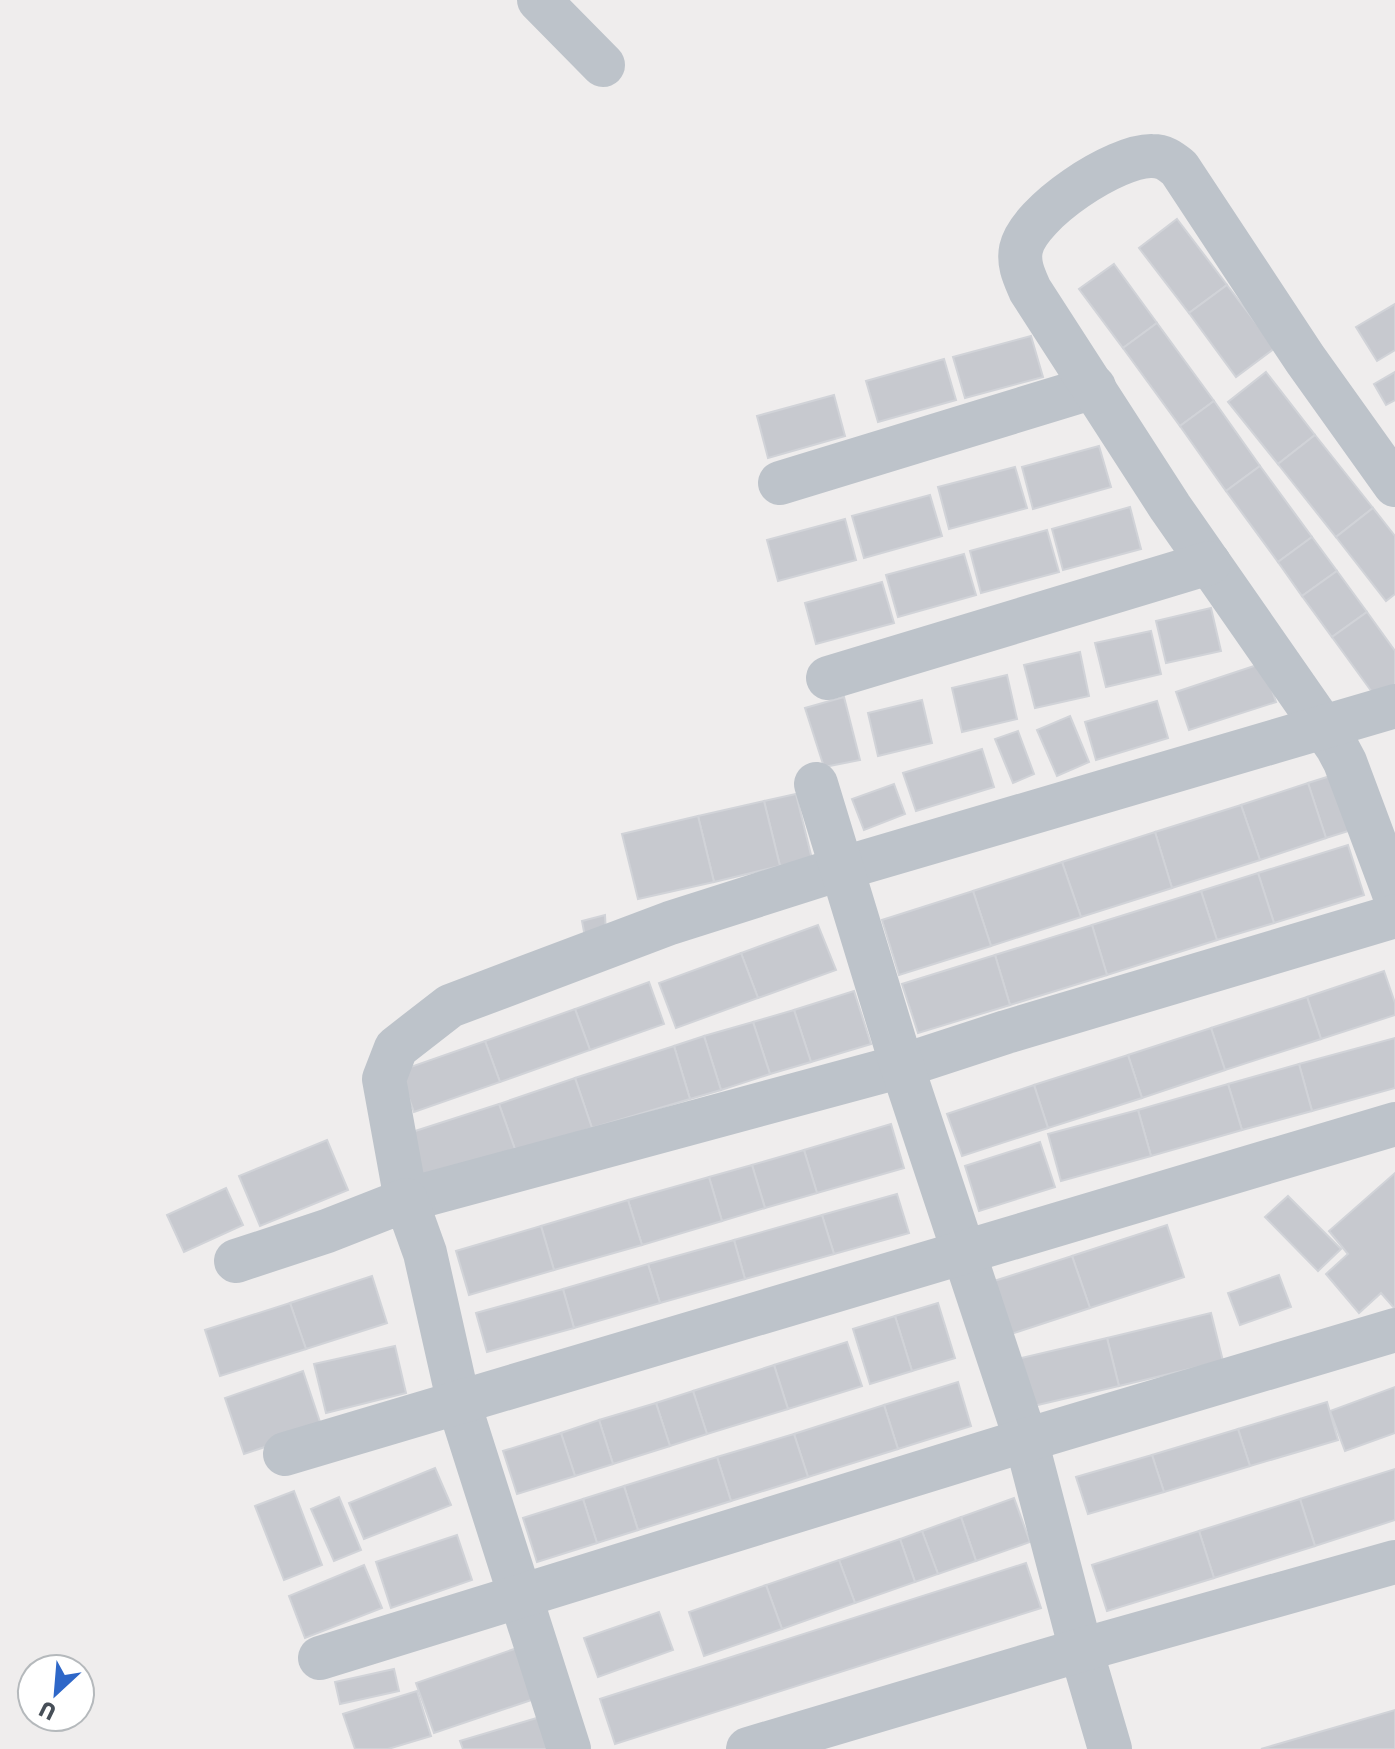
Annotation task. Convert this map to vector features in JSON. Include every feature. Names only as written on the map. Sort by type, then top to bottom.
[{"type":"street","points":[[539,0],[603,65]]},
{"type":"street","points":[[1395,485],[1305,359],[1179,168],[1161,156],[1137,158],[1111,168],[1054,204],[1028,231],[1021,248],[1020,266],[1030,290],[1209,563],[1345,762],[1395,896]]},
{"type":"street","points":[[780,483],[1094,387]]},
{"type":"street","points":[[828,678],[1209,563]]},
{"type":"street","points":[[569,1749],[459,1404],[425,1253],[406,1200],[384,1079],[396,1048],[450,1006],[670,923],[840,869],[1395,706]]},
{"type":"street","points":[[816,784],[902,1066],[1026,1440],[1110,1749]]},
{"type":"street","points":[[236,1261],[327,1231],[406,1200],[902,1066],[1395,916]]},
{"type":"street","points":[[285,1454],[1395,1124]]},
{"type":"street","points":[[320,1658],[1026,1440],[1395,1330]]},
{"type":"street","points":[[748,1749],[1081,1650],[1395,1562]]},
{"type":"building","points":[[1177,219],[1227,285],[1189,313],[1139,248]]},
{"type":"building","points":[[1114,264],[1157,323],[1123,348],[1079,289]]},
{"type":"building","points":[[1227,285],[1275,348],[1236,377],[1189,313]]},
{"type":"building","points":[[1395,304],[1395,350],[1377,361],[1356,327]]},
{"type":"building","points":[[1157,323],[1214,401],[1180,426],[1123,348]]},
{"type":"building","points":[[1031,336],[1043,377],[965,398],[953,357]]},
{"type":"building","points":[[944,359],[956,400],[878,422],[866,381]]},
{"type":"building","points":[[1266,372],[1315,435],[1278,464],[1228,402]]},
{"type":"building","points":[[1395,372],[1395,400],[1386,405],[1374,384]]},
{"type":"building","points":[[834,395],[845,436],[768,458],[757,416]]},
{"type":"building","points":[[1214,401],[1260,466],[1226,491],[1180,426]]},
{"type":"building","points":[[1315,435],[1373,508],[1336,537],[1278,464]]},
{"type":"building","points":[[1099,446],[1111,487],[1033,509],[1022,467]]},
{"type":"building","points":[[1260,466],[1312,537],[1278,562],[1226,491]]},
{"type":"building","points":[[1015,467],[1027,508],[949,529],[938,487]]},
{"type":"building","points":[[930,495],[942,536],[864,558],[852,516]]},
{"type":"building","points":[[1130,507],[1141,549],[1063,570],[1052,529]]},
{"type":"building","points":[[1373,508],[1395,536],[1395,594],[1386,601],[1336,537]]},
{"type":"building","points":[[845,519],[856,560],[778,581],[767,540]]},
{"type":"building","points":[[1047,530],[1059,572],[981,593],[970,551]]},
{"type":"building","points":[[1312,537],[1337,571],[1302,596],[1278,562]]},
{"type":"building","points":[[964,554],[976,595],[898,617],[886,575]]},
{"type":"building","points":[[1337,571],[1367,612],[1332,637],[1302,596]]},
{"type":"building","points":[[882,582],[894,623],[816,644],[805,603]]},
{"type":"building","points":[[1211,608],[1221,651],[1166,663],[1156,621]]},
{"type":"building","points":[[1367,612],[1395,651],[1395,687],[1377,699],[1332,637]]},
{"type":"building","points":[[1151,631],[1161,674],[1106,687],[1095,643]]},
{"type":"building","points":[[1080,652],[1089,696],[1035,708],[1024,665]]},
{"type":"building","points":[[1263,663],[1276,702],[1189,730],[1176,692]]},
{"type":"building","points":[[1007,675],[1017,719],[962,732],[952,688]]},
{"type":"building","points":[[844,697],[860,760],[824,767],[805,708]]},
{"type":"building","points":[[922,700],[932,743],[878,756],[868,713]]},
{"type":"building","points":[[1157,701],[1168,738],[1096,760],[1085,722]]},
{"type":"building","points":[[1070,716],[1089,762],[1057,776],[1037,730]]},
{"type":"building","points":[[1018,731],[1034,774],[1013,783],[995,739]]},
{"type":"building","points":[[982,749],[994,787],[916,811],[903,773]]},
{"type":"building","points":[[1346,771],[1364,826],[1326,838],[1308,783]]},
{"type":"building","points":[[1308,783],[1326,838],[1260,860],[1241,805]]},
{"type":"building","points":[[894,784],[905,814],[864,830],[852,799]]},
{"type":"building","points":[[796,794],[812,859],[780,866],[764,801]]},
{"type":"building","points":[[764,801],[780,866],[714,882],[698,816]]},
{"type":"building","points":[[1241,805],[1260,860],[1172,888],[1155,832]]},
{"type":"building","points":[[698,816],[714,882],[638,899],[622,834]]},
{"type":"building","points":[[1155,832],[1172,888],[1081,917],[1062,862]]},
{"type":"building","points":[[1348,845],[1364,895],[1274,923],[1258,873]]},
{"type":"building","points":[[1062,862],[1081,917],[991,946],[973,891]]},
{"type":"building","points":[[1258,873],[1274,923],[1217,940],[1201,891]]},
{"type":"building","points":[[973,891],[991,946],[899,975],[882,920]]},
{"type":"building","points":[[1201,891],[1217,940],[1107,975],[1092,925]]},
{"type":"building","points":[[605,915],[606,934],[586,942],[582,921]]},
{"type":"building","points":[[818,925],[836,970],[758,998],[741,953]]},
{"type":"building","points":[[1092,925],[1107,975],[1010,1005],[995,955]]},
{"type":"building","points":[[741,953],[758,998],[676,1028],[659,983]]},
{"type":"building","points":[[995,955],[1010,1005],[918,1033],[902,984]]},
{"type":"building","points":[[1384,971],[1395,1003],[1395,1015],[1321,1039],[1307,997]]},
{"type":"building","points":[[649,982],[664,1024],[590,1050],[575,1009]]},
{"type":"building","points":[[854,991],[871,1044],[811,1062],[794,1010]]},
{"type":"building","points":[[1307,997],[1321,1039],[1225,1070],[1211,1028]]},
{"type":"building","points":[[575,1009],[590,1050],[500,1082],[485,1041]]},
{"type":"building","points":[[794,1010],[811,1062],[770,1074],[753,1022]]},
{"type":"building","points":[[753,1022],[770,1074],[721,1090],[704,1036]]},
{"type":"building","points":[[1211,1028],[1225,1070],[1142,1098],[1128,1055]]},
{"type":"building","points":[[704,1036],[721,1090],[690,1099],[674,1046]]},
{"type":"building","points":[[1395,1038],[1395,1088],[1312,1111],[1299,1064]]},
{"type":"building","points":[[485,1041],[500,1082],[414,1112],[399,1071]]},
{"type":"building","points":[[674,1046],[690,1099],[592,1128],[575,1078]]},
{"type":"building","points":[[1128,1055],[1142,1098],[1048,1128],[1034,1085]]},
{"type":"building","points":[[1299,1064],[1312,1111],[1242,1130],[1228,1084]]},
{"type":"building","points":[[575,1078],[592,1128],[516,1152],[499,1104]]},
{"type":"building","points":[[1228,1084],[1242,1130],[1151,1156],[1138,1110]]},
{"type":"building","points":[[1034,1085],[1048,1128],[962,1156],[947,1114]]},
{"type":"building","points":[[499,1104],[516,1152],[423,1179],[409,1133]]},
{"type":"building","points":[[1138,1110],[1151,1156],[1061,1181],[1048,1134]]},
{"type":"building","points":[[891,1124],[904,1168],[817,1193],[804,1150]]},
{"type":"building","points":[[327,1140],[348,1190],[260,1226],[239,1176]]},
{"type":"building","points":[[1040,1142],[1055,1187],[979,1211],[965,1166]]},
{"type":"building","points":[[804,1150],[817,1193],[765,1208],[752,1165]]},
{"type":"building","points":[[752,1165],[765,1208],[722,1221],[709,1177]]},
{"type":"building","points":[[1395,1173],[1395,1309],[1381,1293],[1359,1313],[1326,1274],[1348,1254],[1329,1231]]},
{"type":"building","points":[[709,1177],[722,1221],[642,1245],[628,1200]]},
{"type":"building","points":[[226,1188],[243,1225],[184,1252],[167,1215]]},
{"type":"building","points":[[897,1194],[909,1233],[834,1254],[822,1215]]},
{"type":"building","points":[[1288,1196],[1341,1249],[1318,1271],[1265,1217]]},
{"type":"building","points":[[628,1200],[642,1245],[554,1270],[541,1226]]},
{"type":"building","points":[[822,1215],[834,1254],[745,1279],[734,1240]]},
{"type":"building","points":[[1167,1225],[1184,1277],[1090,1308],[1072,1256]]},
{"type":"building","points":[[541,1226],[554,1270],[469,1295],[456,1251]]},
{"type":"building","points":[[734,1240],[745,1279],[660,1303],[648,1264]]},
{"type":"building","points":[[1072,1256],[1090,1308],[1005,1336],[988,1283]]},
{"type":"building","points":[[648,1264],[660,1303],[574,1328],[563,1289]]},
{"type":"building","points":[[1279,1275],[1291,1307],[1240,1325],[1228,1293]]},
{"type":"building","points":[[372,1276],[387,1323],[306,1349],[290,1303]]},
{"type":"building","points":[[563,1289],[574,1328],[487,1352],[476,1313]]},
{"type":"building","points":[[290,1303],[306,1349],[220,1376],[205,1330]]},
{"type":"building","points":[[938,1303],[955,1358],[912,1371],[895,1316]]},
{"type":"building","points":[[1211,1313],[1223,1361],[1119,1386],[1107,1338]]},
{"type":"building","points":[[895,1316],[912,1371],[870,1384],[853,1329]]},
{"type":"building","points":[[1107,1338],[1119,1386],[1029,1407],[1017,1359]]},
{"type":"building","points":[[847,1342],[862,1386],[788,1409],[774,1365]]},
{"type":"building","points":[[395,1346],[406,1393],[326,1413],[314,1364]]},
{"type":"building","points":[[774,1365],[788,1409],[707,1434],[693,1391]]},
{"type":"building","points":[[303,1371],[322,1428],[244,1454],[225,1398]]},
{"type":"building","points":[[958,1382],[971,1426],[898,1449],[884,1405]]},
{"type":"building","points":[[1395,1387],[1395,1433],[1345,1451],[1330,1411]]},
{"type":"building","points":[[693,1391],[707,1434],[670,1446],[656,1403]]},
{"type":"building","points":[[1327,1402],[1338,1440],[1250,1466],[1238,1429]]},
{"type":"building","points":[[656,1403],[670,1446],[613,1464],[599,1420]]},
{"type":"building","points":[[884,1405],[898,1449],[808,1477],[794,1434]]},
{"type":"building","points":[[599,1420],[613,1464],[575,1476],[561,1433]]},
{"type":"building","points":[[1238,1429],[1250,1466],[1164,1492],[1152,1455]]},
{"type":"building","points":[[561,1433],[575,1476],[517,1494],[503,1451]]},
{"type":"building","points":[[794,1434],[808,1477],[731,1501],[717,1457]]},
{"type":"building","points":[[1152,1455],[1164,1492],[1088,1514],[1076,1477]]},
{"type":"building","points":[[717,1457],[731,1501],[638,1530],[624,1486]]},
{"type":"building","points":[[435,1468],[451,1505],[364,1539],[349,1503]]},
{"type":"building","points":[[1395,1469],[1395,1520],[1315,1546],[1300,1499]]},
{"type":"building","points":[[624,1486],[638,1530],[597,1543],[583,1499]]},
{"type":"building","points":[[294,1491],[322,1565],[284,1580],[255,1506]]},
{"type":"building","points":[[339,1497],[361,1550],[334,1561],[311,1509]]},
{"type":"building","points":[[1014,1498],[1030,1542],[976,1561],[961,1517]]},
{"type":"building","points":[[583,1499],[597,1543],[537,1562],[523,1518]]},
{"type":"building","points":[[1300,1499],[1315,1546],[1214,1578],[1199,1531]]},
{"type":"building","points":[[961,1517],[976,1561],[938,1574],[922,1531]]},
{"type":"building","points":[[922,1531],[938,1574],[915,1582],[900,1539]]},
{"type":"building","points":[[1199,1531],[1214,1578],[1107,1611],[1092,1565]]},
{"type":"building","points":[[457,1535],[472,1580],[391,1608],[376,1562]]},
{"type":"building","points":[[900,1539],[915,1582],[855,1603],[839,1560]]},
{"type":"building","points":[[839,1560],[855,1603],[782,1629],[766,1585]]},
{"type":"building","points":[[1026,1563],[1041,1608],[615,1744],[600,1699]]},
{"type":"building","points":[[364,1565],[382,1608],[305,1638],[289,1596]]},
{"type":"building","points":[[766,1585],[782,1629],[704,1656],[689,1612]]},
{"type":"building","points":[[659,1612],[673,1650],[598,1677],[584,1638]]},
{"type":"building","points":[[520,1647],[537,1698],[434,1733],[416,1683]]},
{"type":"building","points":[[394,1669],[399,1691],[340,1704],[335,1682]]},
{"type":"building","points":[[417,1691],[431,1736],[388,1749],[355,1749],[343,1714]]},
{"type":"building","points":[[1395,1710],[1395,1749],[1261,1749]]},
{"type":"building","points":[[540,1717],[550,1749],[463,1749],[460,1741]]}]
